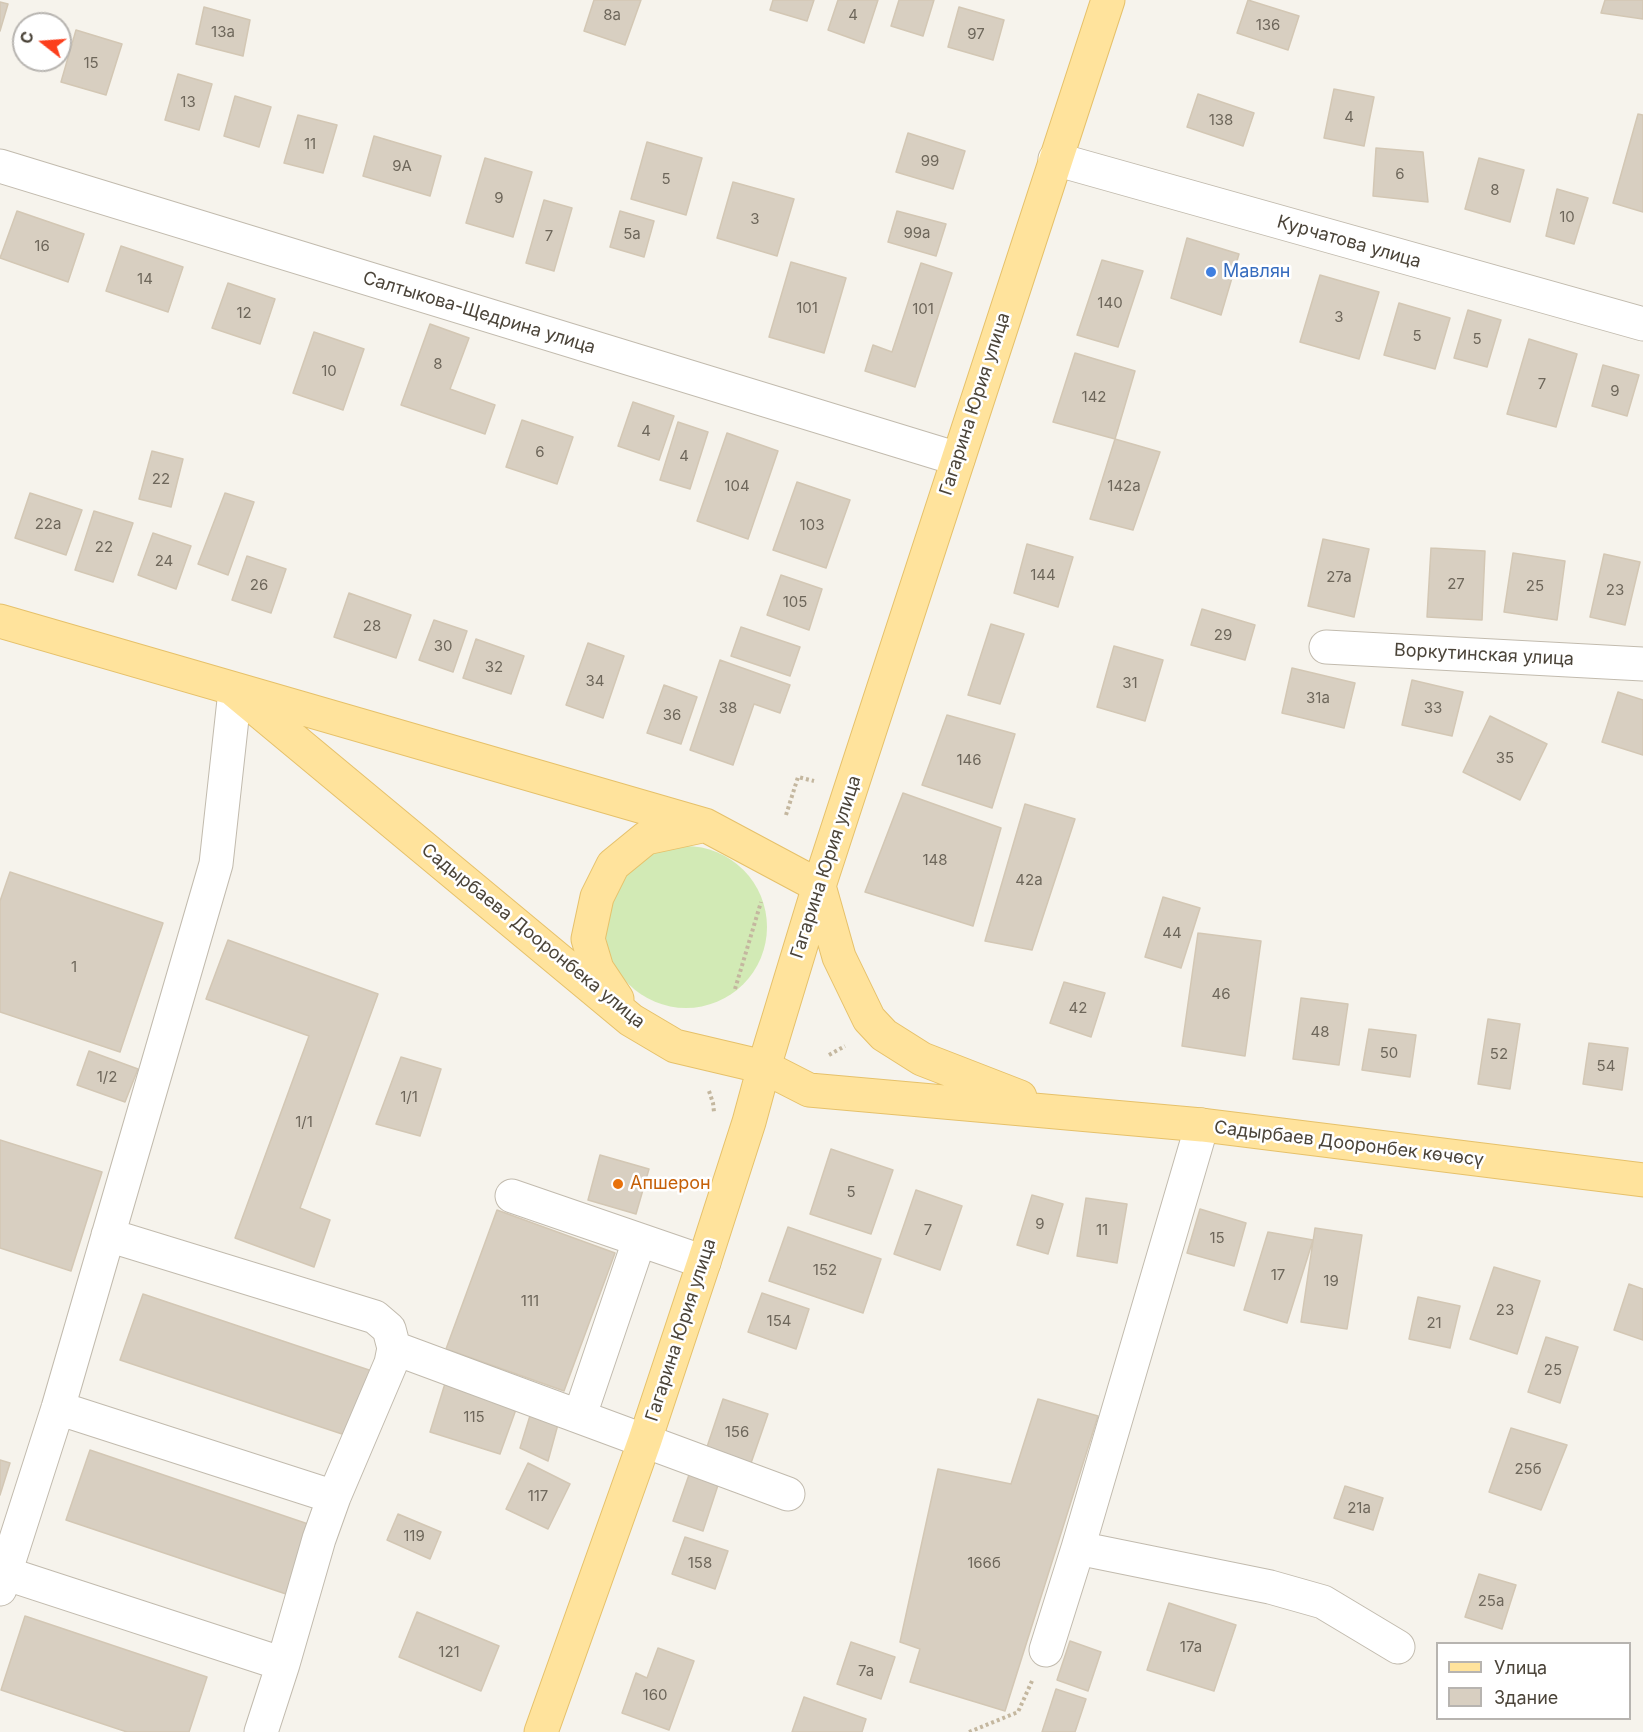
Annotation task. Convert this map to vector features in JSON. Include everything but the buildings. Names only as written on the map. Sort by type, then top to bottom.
[{"type":"main road","name":"Гагарина Юрия улица","points":[[541,1732],[645,1440],[704,1262],[749,1122],[819,886],[1108,0]]},
{"type":"main road","name":"Садырбаева Дооронбека улица","points":[[0,621],[235,691],[705,825],[819,886]]},
{"type":"main road","name":"Садырбаева Дооронбека улица","points":[[235,691],[631,1020],[675,1046],[764,1067],[809,1090],[1055,1111]]},
{"type":"main road","points":[[631,1020],[597,969],[588,939],[597,897],[614,865],[646,838],[705,825]]},
{"type":"main road","points":[[819,886],[839,957],[869,1019],[884,1035],[922,1059],[1055,1111]]},
{"type":"main road","name":"Садырбаев Дооронбек көчөсү","points":[[1055,1111],[1202,1125],[1643,1180]]},
{"type":"street","name":"Курчатова улица","points":[[1055,159],[1643,324]]},
{"type":"street","name":"Салтыкова-Щедрина улица","points":[[0,166],[957,459]]},
{"type":"street","name":"Воркутинская улица","points":[[1326,647],[1643,664]]},
{"type":"street","points":[[235,691],[216,864],[58,1408],[2,1581],[283,1664]]},
{"type":"street","points":[[1046,1650],[1202,1125]]},
{"type":"street","points":[[512,1196],[704,1262]]},
{"type":"street","points":[[108,1235],[375,1317],[389,1329],[394,1348],[391,1363],[334,1497],[319,1539],[261,1732]]},
{"type":"street","points":[[580,1415],[639,1241]]},
{"type":"street","points":[[394,1348],[580,1415],[788,1494]]},
{"type":"street","points":[[58,1408],[334,1497]]},
{"type":"street","points":[[1078,1548],[1270,1587],[1323,1602],[1398,1647]]},
{"type":"path","points":[[786,815],[798,777],[814,781]]},
{"type":"path","points":[[735,989],[760,902]]},
{"type":"path","points":[[827,1056],[847,1045]]},
{"type":"path","points":[[705,1086],[711,1094],[714,1113]]},
{"type":"path","points":[[969,1732],[1018,1712],[1046,1650]]},
{"type":"green space","points":[[686,846],[717,853],[731,860],[743,870],[753,882],[760,896],[767,927],[760,958],[753,972],[743,984],[731,994],[717,1001],[686,1008],[655,1001],[641,994],[629,984],[619,972],[612,958],[605,927],[612,896],[619,882],[629,870],[641,860],[655,853]]},
{"type":"place","name":"Мавлян","points":[[1211,272]]},
{"type":"place","name":"Апшерон","points":[[618,1184]]}]
